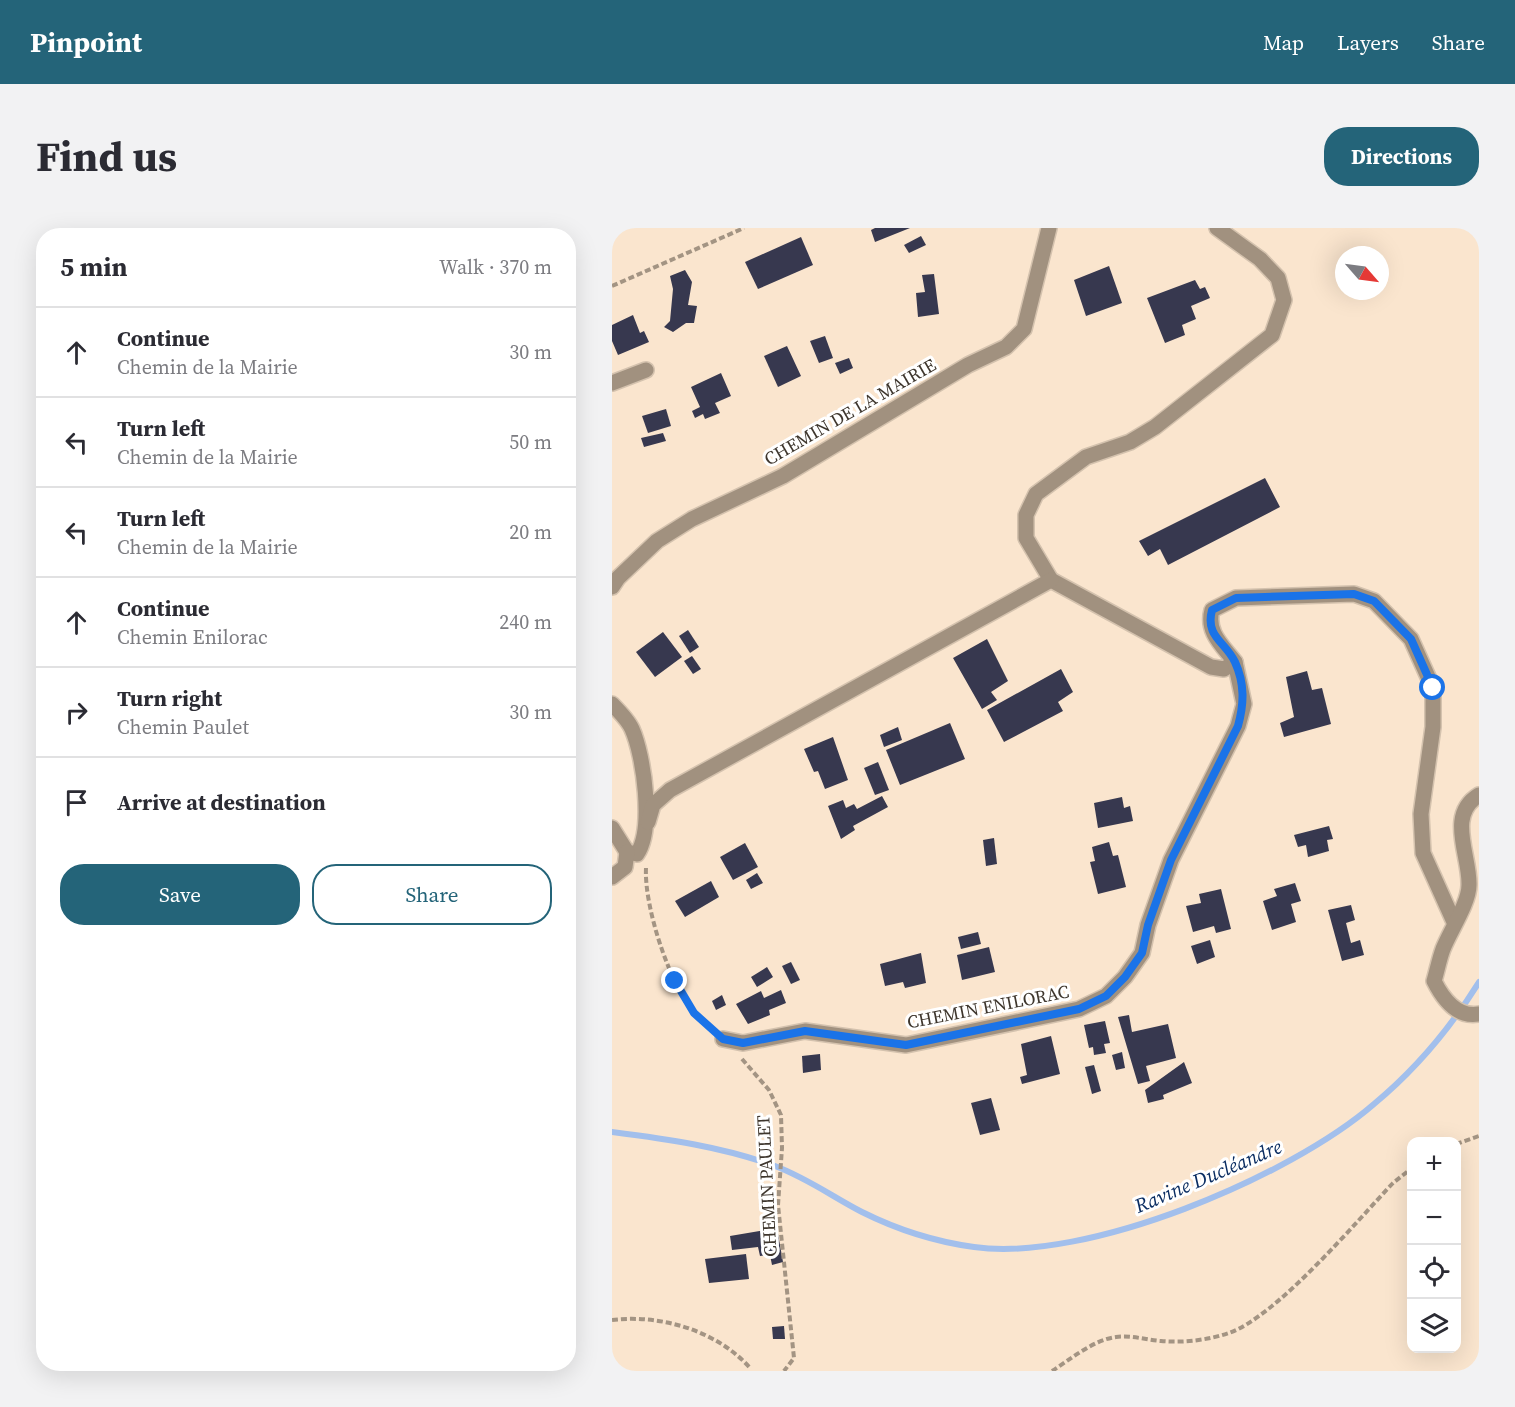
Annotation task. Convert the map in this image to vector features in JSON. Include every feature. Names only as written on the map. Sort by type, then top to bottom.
[{"type":"street","name":"CHEMIN DE LA MAIRIE","points":[[612,587],[618,578],[657,541],[692,519],[783,476],[968,365],[1006,347],[1024,329],[1049,228]]},
{"type":"street","points":[[1218,228],[1260,259],[1278,278],[1284,300],[1272,335],[1155,427],[1130,442],[1086,457],[1036,494],[1026,516],[1026,538],[1051,580],[1212,668],[1224,669],[1235,662],[1213,633],[1209,622],[1212,610],[1236,598],[1354,594],[1374,601],[1411,639],[1433,688],[1433,727],[1421,814],[1423,853],[1454,922]]},
{"type":"street","points":[[612,383],[646,370]]},
{"type":"street","points":[[627,852],[637,854],[643,846],[653,805],[670,790],[1051,580]]},
{"type":"street","name":"CHEMIN ENILORAC","points":[[723,1039],[743,1043],[805,1031],[906,1045],[1079,1009],[1106,996],[1125,977],[1142,953],[1148,925],[1171,860],[1238,726],[1244,704],[1235,662]]},
{"type":"street","points":[[612,704],[631,726],[641,752],[648,822]]},
{"type":"street","points":[[1479,795],[1470,800],[1461,817],[1462,845],[1469,864],[1469,888],[1454,922],[1434,981],[1442,996],[1460,1012],[1469,1016],[1479,1014]]},
{"type":"street","points":[[612,828],[627,852],[625,867],[612,877]]},
{"type":"path","points":[[612,286],[744,228]]},
{"type":"path","name":"CHEMIN PAULET","points":[[646,864],[645,885],[663,954],[675,981],[694,1013],[723,1039],[769,1090],[781,1115],[782,1148],[778,1205],[794,1358],[784,1371]]},
{"type":"path","points":[[1461,1142],[1479,1136]]},
{"type":"path","points":[[1052,1371],[1085,1349],[1114,1337],[1161,1341],[1201,1340],[1238,1329],[1280,1299],[1393,1183],[1407,1172]]},
{"type":"path","points":[[612,1320],[632,1318],[672,1323],[704,1335],[742,1359],[751,1370],[758,1371]]},
{"type":"building","points":[[910,228],[875,242],[871,230]]},
{"type":"building","points":[[921,236],[926,245],[909,253],[904,245]]},
{"type":"building","points":[[801,237],[813,265],[758,289],[745,262]]},
{"type":"building","points":[[1109,266],[1122,303],[1086,316],[1074,280]]},
{"type":"building","points":[[685,270],[692,282],[688,305],[697,306],[694,323],[686,323],[673,332],[664,327],[670,321],[673,289],[670,276]]},
{"type":"building","points":[[934,274],[939,314],[918,317],[916,293],[925,292],[922,275]]},
{"type":"building","points":[[1195,280],[1200,289],[1205,287],[1210,298],[1191,306],[1196,319],[1182,325],[1185,335],[1165,343],[1147,298]]},
{"type":"building","points":[[633,315],[640,333],[644,331],[649,342],[618,355],[612,341],[612,325]]},
{"type":"building","points":[[825,336],[833,358],[819,363],[810,341]]},
{"type":"building","points":[[787,346],[801,376],[778,387],[764,356]]},
{"type":"building","points":[[849,358],[853,368],[840,374],[835,363]]},
{"type":"building","points":[[721,373],[731,396],[715,403],[720,413],[705,419],[703,414],[695,418],[692,411],[700,407],[691,387]]},
{"type":"building","points":[[666,409],[671,426],[648,433],[642,416]]},
{"type":"building","points":[[663,433],[666,441],[644,447],[641,438]]},
{"type":"building","points":[[1265,478],[1280,507],[1168,565],[1160,549],[1148,556],[1139,541]]},
{"type":"building","points":[[688,630],[699,647],[690,653],[679,636]]},
{"type":"building","points":[[663,632],[682,657],[655,677],[636,652]]},
{"type":"building","points":[[987,639],[1008,681],[991,692],[997,700],[982,709],[953,658]]},
{"type":"building","points":[[692,656],[701,669],[693,674],[684,661]]},
{"type":"building","points":[[1061,669],[1073,692],[1058,702],[1063,711],[1004,742],[987,710]]},
{"type":"building","points":[[1307,671],[1312,690],[1322,688],[1331,724],[1284,737],[1280,723],[1294,717],[1286,677]]},
{"type":"building","points":[[950,723],[965,759],[900,785],[886,750]]},
{"type":"building","points":[[898,727],[902,740],[884,747],[880,735]]},
{"type":"building","points":[[833,737],[848,780],[825,789],[818,771],[814,772],[804,749]]},
{"type":"building","points":[[878,762],[889,790],[875,795],[864,768]]},
{"type":"building","points":[[882,796],[888,807],[853,826],[855,830],[841,839],[828,806],[843,800],[846,808],[854,804],[857,809]]},
{"type":"building","points":[[1122,797],[1124,808],[1130,806],[1133,821],[1098,828],[1094,803]]},
{"type":"building","points":[[1329,826],[1333,839],[1327,840],[1329,851],[1308,857],[1306,845],[1298,847],[1294,835]]},
{"type":"building","points":[[994,838],[997,864],[986,866],[983,840]]},
{"type":"building","points":[[1109,842],[1113,856],[1118,855],[1126,887],[1098,894],[1090,862],[1095,861],[1092,847]]},
{"type":"building","points":[[745,843],[758,867],[733,880],[720,857]]},
{"type":"building","points":[[757,873],[763,883],[751,889],[746,880]]},
{"type":"building","points":[[711,881],[719,897],[685,917],[675,901]]},
{"type":"building","points":[[1295,883],[1301,901],[1291,904],[1296,922],[1272,930],[1263,901],[1277,896],[1274,889]]},
{"type":"building","points":[[1221,889],[1231,929],[1216,933],[1214,926],[1193,932],[1186,906],[1201,903],[1199,894]]},
{"type":"building","points":[[1351,905],[1355,920],[1346,923],[1351,943],[1360,940],[1364,955],[1342,961],[1328,910]]},
{"type":"building","points":[[978,932],[981,944],[961,949],[958,937]]},
{"type":"building","points":[[1210,940],[1215,957],[1197,964],[1191,946]]},
{"type":"building","points":[[989,947],[995,972],[962,980],[957,955]]},
{"type":"building","points":[[921,953],[926,983],[905,988],[903,982],[885,986],[880,964]]},
{"type":"building","points":[[791,962],[800,980],[791,984],[782,966]]},
{"type":"building","points":[[767,967],[773,977],[757,987],[751,977]]},
{"type":"building","points":[[781,990],[786,1003],[769,1010],[770,1015],[748,1024],[736,1004],[761,991],[764,998]]},
{"type":"building","points":[[722,995],[726,1005],[716,1010],[712,1001]]},
{"type":"building","points":[[1129,1015],[1132,1032],[1168,1024],[1176,1058],[1146,1066],[1150,1081],[1138,1084],[1118,1017]]},
{"type":"building","points":[[1105,1021],[1110,1043],[1104,1044],[1106,1053],[1094,1055],[1093,1047],[1089,1048],[1084,1025]]},
{"type":"building","points":[[1051,1036],[1060,1074],[1022,1084],[1020,1077],[1027,1075],[1021,1044]]},
{"type":"building","points":[[1122,1052],[1125,1068],[1116,1070],[1112,1055]]},
{"type":"building","points":[[820,1054],[821,1070],[803,1073],[802,1056]]},
{"type":"building","points":[[1184,1062],[1192,1083],[1163,1095],[1164,1099],[1148,1103],[1145,1090]]},
{"type":"building","points":[[1094,1065],[1101,1091],[1092,1094],[1085,1067]]},
{"type":"building","points":[[991,1098],[1000,1130],[980,1135],[971,1103]]},
{"type":"building","points":[[777,1228],[783,1262],[772,1265],[770,1255],[760,1256],[758,1247],[732,1250],[730,1236]]},
{"type":"building","points":[[746,1254],[749,1279],[709,1283],[705,1259]]},
{"type":"building","points":[[784,1326],[785,1339],[773,1339],[772,1327]]},
{"type":"waterway","name":"Ravine Ducléandre","points":[[612,1132],[695,1144],[755,1159],[798,1176],[875,1218],[946,1242],[974,1247],[1020,1248],[1072,1242],[1128,1228],[1184,1209],[1240,1186],[1337,1132],[1374,1104],[1418,1062],[1457,1015],[1479,982]]},
{"type":"route","points":[[675,981],[694,1013],[723,1039],[743,1043],[805,1031],[906,1045],[1079,1009],[1106,996],[1125,977],[1142,953],[1148,925],[1171,860],[1238,726],[1244,704],[1241,681],[1235,662],[1213,633],[1209,622],[1212,610],[1236,598],[1327,593],[1354,594],[1374,601],[1411,639],[1433,688]]}]
